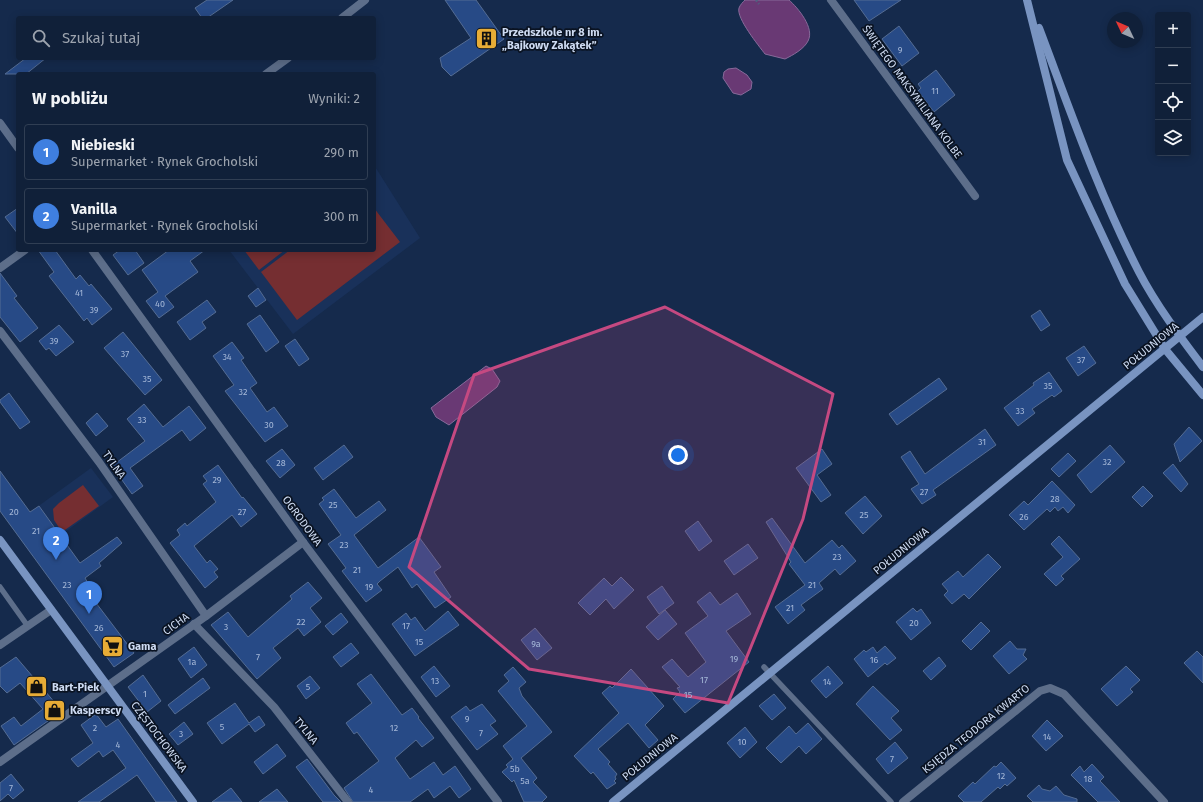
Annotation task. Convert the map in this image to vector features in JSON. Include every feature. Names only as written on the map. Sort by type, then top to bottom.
[{"type":"street","points":[[345,16],[365,0]]},
{"type":"street","name":"ŚWIĘTEGO MAKSYMILIANA KOLBE","points":[[831,0],[976,196]]},
{"type":"street","points":[[1027,0],[1108,206],[1140,273],[1180,336],[1203,368]]},
{"type":"street","points":[[1027,0],[1067,160],[1125,284],[1165,349],[1203,395]]},
{"type":"street","points":[[269,72],[285,60]]},
{"type":"street","points":[[0,123],[16,145]]},
{"type":"street","points":[[0,268],[22,252]]},
{"type":"street","name":"OGRODOWA","points":[[93,252],[303,542],[498,802]]},
{"type":"street","name":"POŁUDNIOWA","points":[[613,802],[768,670],[1203,318]]},
{"type":"street","name":"TYLNA","points":[[0,330],[99,462],[206,616]]},
{"type":"street","name":"CZĘSTOCHOWSKA","points":[[0,540],[193,802]]},
{"type":"street","name":"CICHA","points":[[0,762],[206,616],[303,542]]},
{"type":"street","points":[[0,645],[51,610]]},
{"type":"street","name":"TYLNA","points":[[194,624],[274,707],[348,802]]},
{"type":"street","name":"KSIĘDZA TEODORA KWARTO","points":[[903,802],[1035,695],[1044,689],[1050,688],[1064,694],[1164,802]]},
{"type":"lane","points":[[0,587],[27,626]]},
{"type":"lane","points":[[768,670],[891,802]]},
{"type":"path","points":[[756,0],[759,4]]},
{"type":"highlighted area","points":[[665,307],[833,394],[803,519],[728,703],[529,669],[409,567],[474,375]]},
{"type":"shaded area","points":[[745,0],[789,0],[801,13],[809,30],[810,36],[804,47],[785,59],[765,54],[744,25],[739,13],[739,8]]},
{"type":"shaded area","points":[[736,68],[747,75],[752,82],[751,89],[741,95],[733,93],[723,78],[724,72],[728,69]]},
{"type":"shaded area","points":[[376,168],[420,238],[293,334],[231,252],[376,252]]},
{"type":"shaded area","points":[[376,211],[400,242],[297,320],[261,272],[287,252],[376,252]]},
{"type":"shaded area","points":[[246,252],[282,252],[259,270]]},
{"type":"shaded area","points":[[486,366],[492,369],[500,381],[497,387],[449,425],[436,417],[431,408]]},
{"type":"shaded area","points":[[91,468],[113,497],[32,556],[11,526]]},
{"type":"shaded area","points":[[83,485],[99,506],[62,532],[54,520],[53,509]]},
{"type":"building","points":[[207,0],[233,0],[210,16],[201,16],[195,8]]},
{"type":"building","name":"Przedszkole nr 8 im. „Bajkowy Zakątek”","points":[[445,0],[476,0],[504,39],[451,76],[442,67],[440,58],[471,38]]},
{"type":"building","points":[[854,0],[901,0],[869,21]]},
{"type":"building","points":[[899,26],[919,53],[902,66],[882,39]]},
{"type":"building","points":[[23,60],[44,60],[28,72],[5,74]]},
{"type":"building","points":[[936,70],[955,95],[934,112],[918,91],[921,88],[918,84]]},
{"type":"building","points":[[16,209],[16,231],[5,217]]},
{"type":"building","points":[[39,252],[56,252],[76,279],[80,275],[89,286],[91,284],[112,309],[92,325],[87,318],[84,321],[49,276],[54,272]]},
{"type":"building","points":[[117,252],[136,252],[144,263],[128,275],[113,255]]},
{"type":"building","points":[[166,252],[202,252],[190,261],[198,272],[165,296],[174,307],[159,318],[146,301],[158,292],[142,270]]},
{"type":"building","points":[[0,273],[17,296],[14,298],[38,328],[20,342],[0,317]]},
{"type":"building","points":[[258,288],[266,300],[256,307],[248,296]]},
{"type":"building","points":[[207,300],[216,312],[202,322],[206,328],[190,340],[177,322]]},
{"type":"building","points":[[1040,310],[1050,325],[1041,331],[1031,316]]},
{"type":"building","points":[[260,315],[279,342],[266,352],[247,324]]},
{"type":"building","points":[[59,325],[74,342],[56,356],[49,348],[46,350],[39,341]]},
{"type":"building","points":[[123,332],[162,380],[145,395],[104,348]]},
{"type":"building","points":[[295,339],[309,359],[299,366],[285,346]]},
{"type":"building","points":[[232,342],[244,358],[241,360],[257,383],[250,388],[267,412],[274,407],[288,426],[265,442],[225,391],[234,385],[213,356]]},
{"type":"building","points":[[1084,346],[1096,363],[1078,376],[1066,358]]},
{"type":"building","points":[[1049,372],[1062,391],[1054,397],[1052,395],[1032,409],[1035,413],[1018,426],[1004,408],[1034,385],[1033,383]]},
{"type":"building","points":[[939,378],[947,389],[897,425],[889,414]]},
{"type":"building","points":[[9,393],[30,422],[20,429],[0,402],[0,400]]},
{"type":"building","points":[[144,404],[163,427],[189,406],[206,428],[190,441],[182,430],[130,468],[143,486],[132,494],[112,466],[145,441],[127,419]]},
{"type":"building","points":[[97,413],[108,426],[96,436],[86,423]]},
{"type":"building","points":[[1189,427],[1202,441],[1180,462],[1174,444]]},
{"type":"building","points":[[985,429],[996,445],[933,490],[936,495],[922,504],[911,489],[919,484],[901,457],[910,451],[925,474]]},
{"type":"building","points":[[344,445],[353,457],[323,480],[314,468]]},
{"type":"building","points":[[1110,445],[1125,462],[1091,493],[1077,475]]},
{"type":"building","points":[[282,449],[295,465],[280,478],[266,461]]},
{"type":"building","points":[[822,449],[832,464],[817,475],[831,495],[821,502],[796,468]]},
{"type":"building","points":[[1068,453],[1076,461],[1059,477],[1051,469]]},
{"type":"building","points":[[1173,464],[1188,484],[1181,492],[1163,473]]},
{"type":"building","points":[[218,465],[242,498],[243,497],[257,514],[241,527],[232,515],[194,546],[207,563],[210,560],[218,569],[214,572],[218,577],[205,588],[170,543],[180,535],[177,530],[185,523],[187,526],[216,502],[203,484],[207,481],[203,476]]},
{"type":"building","points":[[0,471],[30,512],[39,506],[80,563],[117,537],[122,543],[99,563],[101,566],[85,578],[91,588],[87,591],[134,653],[114,667],[0,511]]},
{"type":"building","points":[[1052,481],[1075,505],[1068,513],[1063,507],[1058,511],[1055,507],[1050,512],[1047,509],[1024,530],[1009,515],[1024,501],[1028,505]]},
{"type":"building","points":[[1143,486],[1153,496],[1142,507],[1132,497]]},
{"type":"building","points":[[334,489],[356,518],[379,501],[386,510],[354,535],[378,568],[419,537],[441,567],[434,572],[451,597],[435,608],[417,584],[412,588],[398,567],[377,584],[382,590],[366,602],[342,571],[346,568],[328,544],[341,535],[319,504],[324,500],[322,498]]},
{"type":"building","points":[[865,496],[882,516],[863,534],[845,513]]},
{"type":"building","points":[[772,518],[805,563],[832,540],[839,548],[842,545],[856,561],[840,575],[835,569],[819,583],[823,589],[801,605],[805,610],[788,624],[775,607],[805,585],[789,564],[791,562],[766,522]]},
{"type":"building","points":[[698,521],[712,541],[699,551],[685,531]]},
{"type":"building","points":[[1059,536],[1080,559],[1061,576],[1064,579],[1056,586],[1044,574],[1063,557],[1051,544]]},
{"type":"building","points":[[748,544],[758,558],[734,575],[724,561]]},
{"type":"building","points":[[988,554],[1001,567],[969,599],[964,594],[952,604],[944,595],[948,591],[942,584],[958,571],[963,577]]},
{"type":"building","points":[[621,577],[634,590],[614,609],[606,599],[590,615],[578,603],[604,578],[612,586]]},
{"type":"building","points":[[308,582],[322,598],[310,608],[321,622],[304,636],[298,628],[273,648],[281,658],[257,679],[211,625],[228,612],[248,637],[292,599],[290,596]]},
{"type":"building","points":[[662,586],[674,603],[659,614],[647,597]]},
{"type":"building","points":[[710,592],[720,605],[737,593],[751,614],[726,631],[749,662],[685,713],[673,699],[680,692],[677,688],[680,687],[662,667],[672,659],[688,677],[706,662],[685,633],[708,616],[697,602]]},
{"type":"building","points":[[913,608],[917,612],[921,609],[931,623],[911,640],[896,622]]},
{"type":"building","points":[[665,610],[677,624],[658,640],[646,627]]},
{"type":"building","points":[[448,611],[459,625],[415,656],[392,624],[406,613],[411,620],[415,617],[425,631]]},
{"type":"building","points":[[341,613],[348,622],[333,635],[325,626]]},
{"type":"building","points":[[981,622],[990,631],[971,650],[962,641]]},
{"type":"building","points":[[535,628],[552,648],[537,660],[521,640]]},
{"type":"building","points":[[1010,641],[1017,649],[1026,649],[1023,655],[1027,659],[1009,674],[993,656]]},
{"type":"building","points":[[351,643],[359,653],[341,667],[333,657]]},
{"type":"building","points":[[885,646],[896,658],[887,665],[885,663],[868,677],[854,659],[864,650],[866,652],[873,647],[877,653]]},
{"type":"building","points":[[194,647],[207,665],[191,678],[178,659]]},
{"type":"building","points":[[1197,651],[1203,657],[1203,683],[1184,663]]},
{"type":"building","points":[[16,657],[62,711],[14,745],[1,726],[14,717],[21,726],[43,709],[20,683],[7,693],[0,686],[0,668]]},
{"type":"building","points":[[939,657],[946,666],[931,680],[923,671]]},
{"type":"building","points":[[434,666],[450,686],[436,697],[421,677]]},
{"type":"building","points":[[828,666],[843,683],[826,698],[811,681]]},
{"type":"building","points":[[1126,666],[1140,680],[1130,689],[1133,692],[1117,706],[1101,689]]},
{"type":"building","points":[[513,667],[526,682],[519,688],[522,696],[552,732],[521,758],[537,778],[533,782],[547,797],[542,802],[524,802],[514,780],[512,782],[502,772],[508,767],[506,765],[513,759],[503,746],[527,726],[498,691],[509,681],[504,675]]},
{"type":"building","points":[[631,669],[664,706],[645,725],[658,740],[649,748],[628,723],[598,749],[610,762],[608,764],[617,774],[614,781],[616,783],[607,789],[593,772],[591,774],[574,756],[619,713],[602,693],[610,686],[612,688]]},
{"type":"building","points":[[371,674],[402,715],[412,708],[434,738],[422,747],[416,740],[395,758],[410,779],[434,762],[443,775],[455,766],[471,789],[459,798],[450,786],[434,798],[428,789],[410,802],[353,802],[344,788],[379,761],[357,732],[354,734],[346,723],[372,703],[357,684]]},
{"type":"building","points":[[143,675],[161,701],[147,712],[128,687]]},
{"type":"building","points":[[310,676],[320,688],[306,699],[297,686]]},
{"type":"building","points":[[203,678],[210,688],[175,714],[168,705]]},
{"type":"building","points":[[873,686],[899,711],[891,718],[902,730],[890,740],[856,704]]},
{"type":"building","points":[[774,694],[786,708],[772,720],[759,706]]},
{"type":"building","points":[[235,703],[249,723],[259,716],[265,725],[255,732],[249,724],[222,744],[207,723]]},
{"type":"building","points":[[482,704],[496,721],[490,725],[498,734],[477,750],[451,717],[466,706],[470,711]]},
{"type":"building","points":[[96,714],[106,727],[118,719],[177,802],[156,802],[137,775],[99,802],[78,802],[126,768],[113,750],[103,757],[99,751],[78,767],[71,759],[93,743],[81,725]]},
{"type":"building","points":[[1047,720],[1063,736],[1046,751],[1032,736]]},
{"type":"building","points":[[184,722],[193,734],[178,745],[169,734]]},
{"type":"building","points":[[808,723],[822,739],[806,754],[799,746],[781,763],[766,748],[789,726],[796,734]]},
{"type":"building","points":[[745,727],[757,742],[740,758],[727,743]]},
{"type":"building","points":[[895,742],[908,758],[888,774],[876,759]]},
{"type":"building","points":[[277,744],[286,756],[263,774],[254,762]]},
{"type":"building","points":[[307,759],[341,802],[323,802],[296,767]]},
{"type":"building","points":[[1001,762],[1016,778],[1007,786],[1005,784],[1000,789],[998,787],[981,802],[964,802],[958,796],[973,782],[975,784],[994,766],[996,767]]},
{"type":"building","points":[[1092,764],[1104,777],[1100,781],[1120,802],[1098,802],[1071,775],[1080,766],[1084,772]]},
{"type":"building","points":[[11,774],[24,790],[13,799],[8,794],[0,801],[0,783]]},
{"type":"building","points":[[1039,785],[1042,789],[1050,791],[1056,786],[1064,795],[1077,799],[1077,802],[1033,802],[1027,796]]},
{"type":"building","points":[[231,788],[242,802],[212,802]]},
{"type":"building","points":[[277,789],[288,802],[259,802]]},
{"type":"place","name":"Przedszkole nr 8 im. „Bajkowy Zakątek”","points":[[487,38]]},
{"type":"place","name":"Vanilla","points":[[56,560]]},
{"type":"place","name":"Niebieski","points":[[89,614]]},
{"type":"place","name":"Gama","points":[[113,646]]},
{"type":"place","name":"Bart-Piek","points":[[36,687]]},
{"type":"place","name":"Kasperscy","points":[[54,710]]}]
